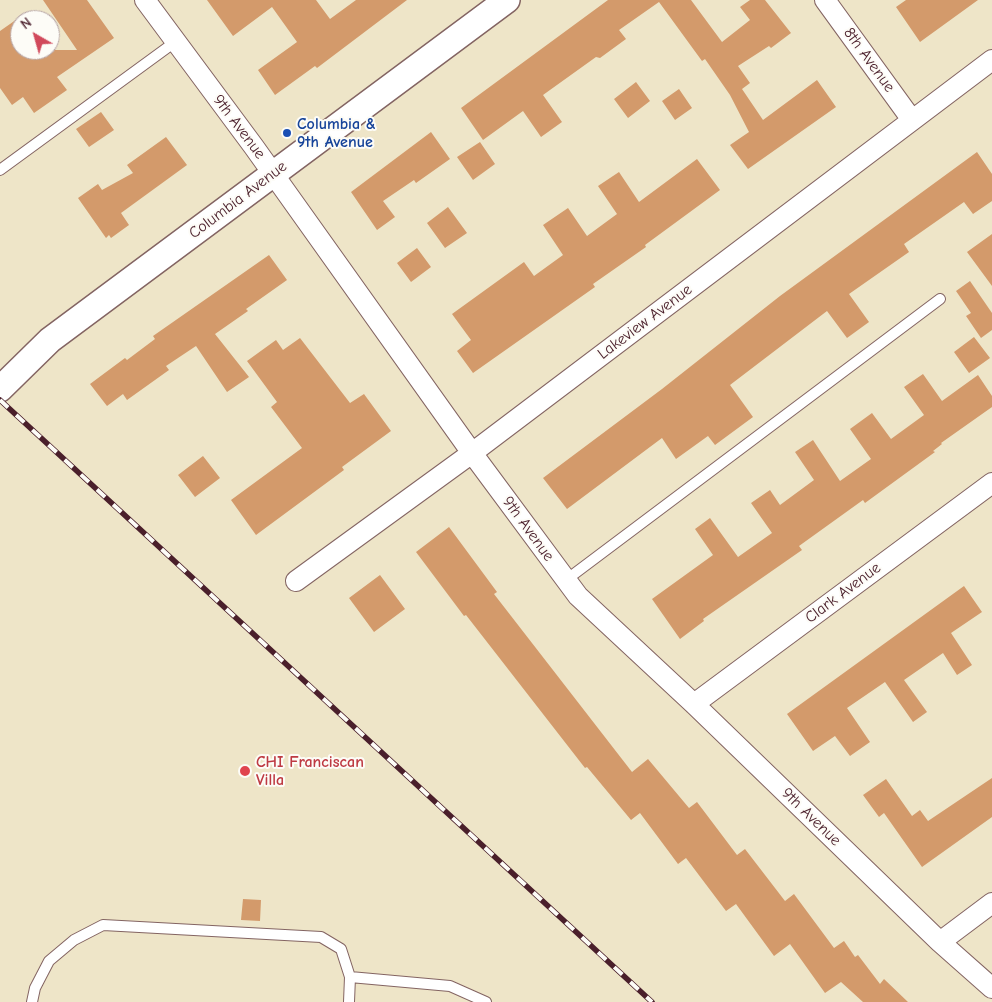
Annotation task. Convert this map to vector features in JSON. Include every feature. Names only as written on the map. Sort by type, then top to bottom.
[{"type":"street","name":"9th Avenue","points":[[145,0],[274,174],[472,453],[578,596],[694,704],[940,942],[992,988]]},
{"type":"street","name":"Columbia Avenue","points":[[0,389],[50,340],[507,0]]},
{"type":"street","name":"8th Avenue","points":[[825,0],[912,120]]},
{"type":"street","name":"Lakeview Avenue","points":[[296,582],[472,453],[992,60]]},
{"type":"street","name":"Clark Avenue","points":[[694,704],[992,483]]},
{"type":"street","points":[[940,942],[992,903]]},
{"type":"lane","points":[[0,170],[175,42]]},
{"type":"lane","points":[[566,580],[940,299]]},
{"type":"lane","points":[[32,1002],[36,988],[49,960],[74,940],[103,925],[321,937],[341,949],[350,977],[348,1002]]},
{"type":"lane","points":[[350,977],[450,986],[486,1002]]},
{"type":"building","points":[[43,0],[87,0],[114,38],[57,77],[67,90],[34,113],[23,97],[12,105],[0,88],[0,31],[10,24],[10,60],[60,60],[60,50],[77,50],[60,25],[60,10],[50,10]]},
{"type":"building","points":[[207,0],[316,0],[330,19],[356,0],[407,0],[317,68],[315,66],[275,95],[258,70],[297,42],[272,7],[233,36]]},
{"type":"building","points":[[608,0],[691,0],[722,42],[750,20],[740,7],[750,0],[765,0],[791,33],[771,48],[769,46],[738,66],[750,83],[742,89],[763,120],[817,80],[836,107],[748,169],[730,145],[749,132],[730,95],[705,59],[702,61],[659,2],[619,30],[626,39],[600,58],[596,57],[543,95],[562,122],[541,137],[523,111],[483,140],[461,108]]},
{"type":"building","points":[[906,0],[978,0],[920,42],[896,7]]},
{"type":"building","points":[[636,82],[650,101],[628,118],[614,99]]},
{"type":"building","points":[[679,89],[692,108],[675,120],[662,101]]},
{"type":"building","points":[[101,112],[114,130],[89,147],[76,129]]},
{"type":"building","points":[[431,132],[450,159],[416,183],[414,180],[383,201],[395,217],[377,230],[351,192]]},
{"type":"building","points":[[166,137],[187,165],[121,213],[129,225],[111,238],[109,235],[106,238],[78,198],[98,184],[102,190],[133,173],[127,165]]},
{"type":"building","points":[[480,142],[495,164],[473,180],[457,157]]},
{"type":"building","points":[[977,152],[992,174],[992,201],[973,214],[964,202],[904,244],[909,252],[849,294],[869,322],[847,338],[827,311],[730,385],[753,417],[715,445],[708,436],[676,459],[662,438],[567,509],[543,478],[662,389],[780,296]]},
{"type":"building","points":[[697,159],[720,190],[645,245],[646,247],[593,284],[595,287],[473,373],[457,351],[471,340],[452,314],[524,262],[534,276],[563,255],[543,225],[568,208],[587,236],[617,214],[598,186],[619,172],[639,202]]},
{"type":"building","points":[[448,207],[467,233],[445,248],[427,223]]},
{"type":"building","points":[[992,234],[992,286],[967,252]]},
{"type":"building","points":[[417,248],[431,267],[411,282],[397,263]]},
{"type":"building","points":[[269,255],[287,280],[215,334],[249,377],[227,392],[196,346],[166,366],[169,370],[127,400],[123,394],[107,406],[90,384],[125,358],[127,360],[155,339],[153,336]]},
{"type":"building","points":[[970,281],[992,313],[992,330],[981,338],[966,316],[971,313],[956,291]]},
{"type":"building","points":[[974,337],[990,358],[969,373],[954,352]]},
{"type":"building","points":[[300,338],[350,403],[364,394],[391,431],[342,467],[344,470],[256,535],[231,500],[302,448],[271,407],[277,402],[247,361],[276,340],[283,350]]},
{"type":"building","points":[[923,374],[942,401],[978,375],[992,396],[992,407],[941,443],[933,451],[935,452],[865,503],[863,500],[799,546],[802,550],[703,619],[704,621],[680,639],[652,599],[713,555],[695,529],[710,518],[738,557],[772,533],[751,503],[770,490],[780,505],[814,480],[795,452],[813,440],[840,481],[871,459],[850,429],[872,413],[891,439],[924,415],[904,387]]},
{"type":"building","points":[[203,456],[220,478],[195,497],[178,475]]},
{"type":"building","points":[[449,527],[497,592],[494,594],[632,772],[648,759],[689,808],[697,802],[737,855],[745,849],[785,901],[794,894],[834,948],[844,941],[855,957],[858,955],[880,984],[884,979],[908,1002],[863,1002],[841,982],[825,993],[790,944],[774,956],[736,904],[726,911],[686,858],[678,864],[640,813],[631,820],[587,767],[585,768],[466,615],[464,616],[416,552]]},
{"type":"building","points":[[380,575],[405,609],[374,632],[349,598]]},
{"type":"building","points":[[964,586],[982,612],[951,633],[972,665],[957,675],[943,653],[904,680],[927,712],[913,722],[885,682],[847,708],[870,742],[850,756],[835,736],[813,751],[787,714]]},
{"type":"building","points":[[992,778],[992,817],[922,867],[884,813],[879,817],[863,795],[886,779],[912,816],[920,810],[928,821]]},
{"type":"building","points":[[243,899],[261,900],[260,921],[241,920]]},
{"type":"railway","points":[[0,400],[652,1002]]},
{"type":"place","name":"Columbia & 9th Avenue","points":[[287,133]]},
{"type":"place","name":"CHI Franciscan Villa","points":[[245,771]]}]
